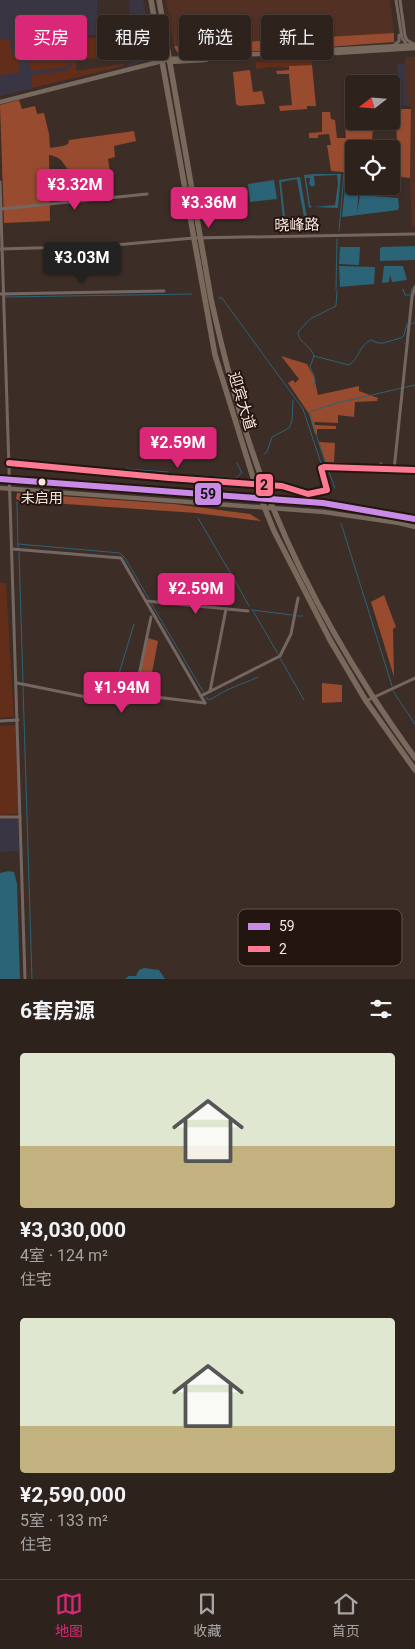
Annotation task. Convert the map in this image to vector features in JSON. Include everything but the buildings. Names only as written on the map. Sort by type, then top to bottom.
[{"type":"highway","name":"迎宾大道","points":[[151,0],[154,15]]},
{"type":"highway","name":"迎宾大道","points":[[159,0],[162,15]]},
{"type":"highway","name":"迎宾大道","points":[[169,54],[200,238],[222,348],[264,484],[322,611],[383,712],[415,758]]},
{"type":"highway","name":"迎宾大道","points":[[162,62],[214,355],[260,499],[310,605],[366,701],[415,770]]},
{"type":"main road","points":[[0,102],[170,60],[406,45],[415,46]]},
{"type":"main road","points":[[170,60],[415,46]]},
{"type":"main road","points":[[167,90],[167,86],[170,84],[173,84],[175,88]]},
{"type":"main road","points":[[0,479],[330,504],[415,519]]},
{"type":"main road","points":[[24,480],[24,489]]},
{"type":"main road","points":[[0,488],[332,513],[415,527]]},
{"type":"main road","points":[[359,689],[363,690],[366,684]]},
{"type":"main road","points":[[377,717],[378,711],[383,712]]},
{"type":"street","points":[[391,46],[400,40],[397,16],[398,0]]},
{"type":"street","points":[[398,0],[405,36],[415,46]]},
{"type":"street","points":[[397,7],[402,38],[406,45]]},
{"type":"street","points":[[0,182],[2,294],[10,479],[25,979]]},
{"type":"street","points":[[1,209],[147,194]]},
{"type":"street","name":"晓峰路","points":[[2,249],[104,246],[193,238],[415,234]]},
{"type":"street","points":[[394,470],[412,297],[415,287]]},
{"type":"street","points":[[2,294],[164,292]]},
{"type":"street","points":[[8,463],[264,484],[282,486],[308,494],[328,490],[323,467],[415,470]]},
{"type":"street","points":[[12,549],[118,556],[121,558],[205,703],[131,694]]},
{"type":"street","points":[[202,696],[280,656],[291,634],[298,598]]},
{"type":"street","points":[[146,600],[248,611]]},
{"type":"street","points":[[210,692],[226,609]]},
{"type":"street","points":[[16,683],[126,705],[129,703],[134,683],[138,680],[151,617]]},
{"type":"street","points":[[366,701],[415,678]]},
{"type":"street","points":[[0,721],[18,720]]},
{"type":"street","points":[[0,817],[20,817]]},
{"type":"shaded area","points":[[0,0],[97,0],[97,34],[87,36],[87,15],[15,15],[15,60],[76,60],[76,71],[123,64],[124,66],[0,96]]},
{"type":"shaded area","points":[[129,0],[143,0],[146,15],[130,15]]},
{"type":"shaded area","points":[[166,0],[390,0],[394,33],[333,37],[333,15],[261,15],[261,41],[251,41],[251,15],[179,15],[179,46],[174,46]]},
{"type":"shaded area","points":[[394,33],[394,42],[333,47],[333,37]]},
{"type":"shaded area","points":[[0,36],[1,40],[10,39],[12,54],[15,54],[15,60],[18,60],[19,71],[17,73],[0,75]]},
{"type":"shaded area","points":[[87,38],[97,38],[97,58],[87,59]]},
{"type":"shaded area","points":[[251,41],[261,41],[261,51],[251,51]]},
{"type":"shaded area","points":[[174,46],[179,46],[179,53],[177,52]]},
{"type":"shaded area","points":[[405,57],[415,57],[415,106],[400,105],[400,75],[398,75],[397,64],[405,64]]},
{"type":"shaded area","points":[[405,57],[415,57],[415,227],[412,227],[410,181],[411,106],[407,105]]},
{"type":"shaded area","points":[[30,60],[69,60],[67,66],[61,68],[31,71]]},
{"type":"shaded area","points":[[71,60],[76,60],[76,71],[123,64],[124,66],[32,88],[31,78],[33,75],[65,71],[71,66]]},
{"type":"shaded area","points":[[132,60],[147,60],[128,66],[128,64],[132,63]]},
{"type":"shaded area","points":[[312,60],[312,65],[256,69],[256,62]]},
{"type":"shaded area","points":[[312,65],[316,106],[307,106],[307,109],[280,111],[279,106],[292,105],[289,74],[277,74],[276,71],[289,70],[289,66]]},
{"type":"shaded area","points":[[250,70],[253,92],[262,91],[265,104],[239,106],[236,104],[233,72]]},
{"type":"shaded area","points":[[19,100],[22,109],[35,106],[37,114],[44,113],[50,148],[68,144],[69,140],[134,131],[136,141],[114,146],[115,157],[108,159],[110,172],[90,175],[75,174],[60,160],[49,155],[50,221],[4,223],[0,105]]},
{"type":"shaded area","points":[[400,109],[411,109],[410,178],[400,175],[400,140],[397,140],[396,130],[400,130]]},
{"type":"shaded area","points":[[322,112],[330,112],[331,119],[335,120],[337,138],[346,138],[345,130],[373,130],[372,139],[379,140],[345,140],[345,172],[331,171],[327,145],[331,145],[329,134],[318,135],[318,138],[309,138],[309,133],[322,132]]},
{"type":"shaded area","points":[[281,356],[307,364],[314,377],[318,395],[359,386],[359,391],[378,398],[377,401],[355,402],[354,417],[338,415],[338,423],[314,422],[315,425],[336,426],[336,429],[317,429],[317,434],[315,434],[309,414],[288,383],[293,380],[295,383],[299,379]]},
{"type":"shaded area","points":[[319,442],[335,443],[334,462],[379,465],[380,462],[384,468],[327,466]]},
{"type":"shaded area","points":[[17,493],[174,504],[250,514],[261,521],[196,513],[22,501],[16,499]]},
{"type":"shaded area","points":[[0,583],[6,583],[14,717],[0,718]]},
{"type":"shaded area","points":[[384,595],[396,627],[393,629],[394,677],[371,602]]},
{"type":"shaded area","points":[[148,638],[158,641],[148,694],[134,693]]},
{"type":"shaded area","points":[[322,683],[342,685],[342,702],[322,703]]},
{"type":"shaded area","points":[[16,725],[19,814],[0,815],[0,726]]},
{"type":"shaded area","points":[[0,819],[18,819],[19,851],[0,852]]},
{"type":"water","points":[[341,174],[338,208],[313,207],[335,205],[338,184],[337,175],[314,176],[315,185],[312,187],[309,184],[310,178],[306,178],[310,205],[312,207],[309,208],[304,175]]},
{"type":"water","points":[[300,177],[308,224],[305,223],[297,179],[281,182],[286,226],[287,228],[310,228],[284,229],[279,180]]},
{"type":"water","points":[[274,180],[277,199],[250,202],[248,184]]},
{"type":"water","points":[[345,186],[345,195],[358,195],[357,213],[360,195],[398,198],[398,210],[342,217]]},
{"type":"water","points":[[415,246],[415,260],[380,261],[380,248],[382,247]]},
{"type":"water","points":[[340,247],[360,247],[359,265],[339,264]]},
{"type":"water","points":[[339,266],[375,267],[374,284],[340,287]]},
{"type":"water","points":[[384,266],[403,266],[407,280],[392,282],[390,275],[389,282],[382,283]]},
{"type":"water","points":[[14,872],[17,884],[20,979],[0,979],[0,873]]},
{"type":"water","points":[[144,968],[159,970],[165,979],[125,979],[129,976],[136,976],[139,970]]},
{"type":"waterway","points":[[339,231],[344,172]]},
{"type":"waterway","points":[[336,289],[337,239]]},
{"type":"waterway","points":[[403,289],[405,295],[411,295],[412,288]]},
{"type":"waterway","points":[[313,387],[315,379],[310,367],[314,356],[300,338],[298,332],[310,319],[336,306],[337,291]]},
{"type":"waterway","points":[[5,297],[192,294]]},
{"type":"waterway","points":[[219,298],[222,298],[303,409],[330,490]]},
{"type":"waterway","points":[[411,324],[415,322]]},
{"type":"waterway","points":[[314,356],[349,365],[367,342],[371,340],[383,343],[401,338],[404,335],[407,324]]},
{"type":"waterway","points":[[326,465],[309,412],[337,403],[415,385]]},
{"type":"waterway","points":[[264,454],[267,452],[272,437],[289,428],[292,421],[293,400]]},
{"type":"waterway","points":[[171,474],[236,478],[242,473],[237,463]]},
{"type":"waterway","points":[[126,469],[168,472]]},
{"type":"waterway","points":[[328,469],[335,488]]},
{"type":"waterway","points":[[17,502],[18,548]]},
{"type":"waterway","points":[[198,518],[231,574]]},
{"type":"waterway","points":[[341,523],[392,686]]},
{"type":"waterway","points":[[18,544],[120,553],[125,558],[149,599]]},
{"type":"waterway","points":[[19,552],[23,682]]},
{"type":"waterway","points":[[233,577],[249,606]]},
{"type":"waterway","points":[[151,603],[204,693]]},
{"type":"waterway","points":[[252,609],[278,654]]},
{"type":"waterway","points":[[252,610],[292,615]]},
{"type":"waterway","points":[[297,616],[303,616]]},
{"type":"waterway","points":[[111,700],[134,624]]},
{"type":"waterway","points":[[280,658],[304,700]]},
{"type":"waterway","points":[[206,697],[208,700],[211,699],[258,677]]},
{"type":"waterway","points":[[23,686],[32,979]]},
{"type":"waterway","points":[[393,691],[415,724]]},
{"type":"transit line","name":"2","points":[[9,463],[169,478],[282,486],[308,494],[327,490],[321,468],[324,467],[415,470]]},
{"type":"transit line","name":"59","points":[[0,479],[323,503],[415,519]]},
{"type":"place","name":"未启用","points":[[42,482]]}]
